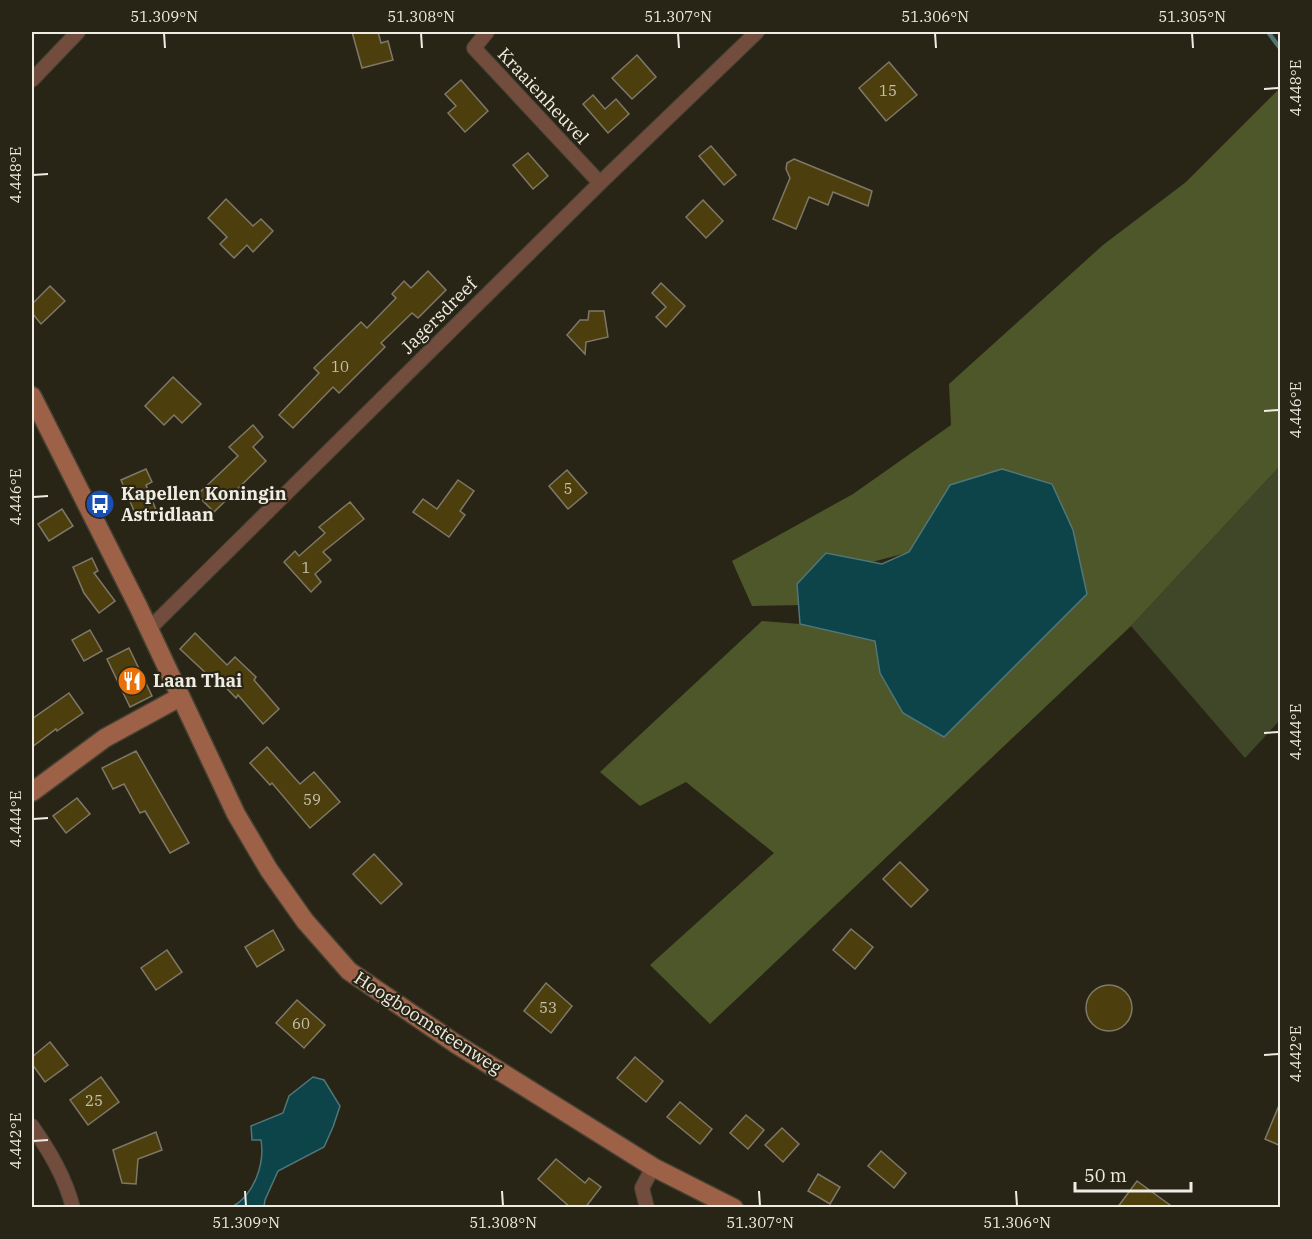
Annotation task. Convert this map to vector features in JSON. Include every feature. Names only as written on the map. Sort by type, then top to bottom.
[{"type":"street","points":[[32,80],[78,32]]},
{"type":"street","name":"Kraaienheuvel","points":[[487,32],[474,48],[600,183]]},
{"type":"street","name":"Jagersdreef","points":[[149,628],[600,183],[757,32]]},
{"type":"street","name":"Hoogboomsteenweg","points":[[32,396],[149,628],[236,814],[269,870],[304,921],[349,971],[456,1044],[653,1167],[734,1208]]},
{"type":"street","points":[[32,792],[105,738],[180,697]]},
{"type":"street","points":[[32,1126],[52,1155],[68,1187],[73,1208]]},
{"type":"street","points":[[646,1208],[642,1188],[653,1167]]},
{"type":"green space","points":[[1280,88],[1280,466],[1131,626],[710,1024],[650,965],[774,853],[686,782],[640,806],[600,772],[762,621],[800,624],[875,641],[880,673],[944,736],[1087,594],[1073,530],[950,485],[910,552],[842,570],[804,605],[752,606],[732,561],[853,494],[951,425],[949,384],[1103,245],[1186,182]]},
{"type":"green space","points":[[1280,466],[1280,720],[1245,758],[1131,626]]},
{"type":"water","points":[[1002,469],[1052,484],[1073,530],[1087,594],[944,737],[903,713],[880,673],[875,641],[800,624],[797,584],[826,553],[882,564],[909,552],[950,485]]},
{"type":"water","points":[[313,1077],[324,1080],[340,1106],[324,1147],[278,1171],[264,1207],[232,1207],[240,1202],[252,1187],[259,1169],[261,1140],[252,1140],[251,1126],[283,1113],[289,1096]]},
{"type":"building","points":[[352,32],[378,32],[381,43],[388,41],[393,60],[362,68]]},
{"type":"building","points":[[637,55],[656,77],[632,99],[612,78]]},
{"type":"building","points":[[889,62],[917,95],[886,121],[859,88]]},
{"type":"building","points":[[461,80],[488,111],[465,132],[448,113],[456,106],[445,94]]},
{"type":"building","points":[[593,95],[605,109],[616,99],[629,114],[608,133],[583,104]]},
{"type":"building","points":[[711,146],[736,175],[724,185],[699,156]]},
{"type":"building","points":[[528,153],[548,176],[533,189],[513,165]]},
{"type":"building","points":[[794,159],[872,191],[868,206],[833,192],[828,205],[809,197],[796,229],[773,219],[790,178],[786,169],[787,163]]},
{"type":"building","points":[[226,199],[253,226],[261,219],[273,231],[253,252],[247,245],[234,258],[220,244],[227,237],[208,218]]},
{"type":"building","points":[[703,200],[723,221],[706,238],[686,217]]},
{"type":"building","points":[[428,271],[446,290],[418,318],[412,313],[381,343],[385,347],[339,393],[333,387],[293,428],[279,415],[319,373],[314,368],[361,322],[367,328],[396,298],[392,294],[404,281],[411,288]]},
{"type":"building","points":[[661,283],[685,306],[666,327],[656,317],[666,307],[652,293]]},
{"type":"building","points":[[50,286],[65,301],[41,324],[32,313],[32,304]]},
{"type":"building","points":[[589,311],[604,311],[608,337],[586,342],[585,354],[567,335],[580,320],[588,320]]},
{"type":"building","points":[[173,377],[201,404],[182,423],[174,415],[164,425],[145,406]]},
{"type":"building","points":[[253,425],[263,437],[253,447],[266,461],[214,512],[197,495],[238,456],[229,447]]},
{"type":"building","points":[[146,469],[152,482],[146,485],[156,510],[137,518],[121,480]]},
{"type":"building","points":[[567,470],[587,493],[568,509],[549,486]]},
{"type":"building","points":[[458,480],[474,491],[460,511],[465,515],[449,537],[413,512],[423,499],[437,509]]},
{"type":"building","points":[[350,502],[364,519],[323,552],[331,560],[315,574],[321,582],[311,592],[284,562],[295,551],[299,556],[325,533],[319,527]]},
{"type":"building","points":[[62,509],[73,526],[49,541],[38,524]]},
{"type":"building","points":[[92,558],[98,571],[94,573],[115,601],[99,613],[84,593],[73,567]]},
{"type":"building","points":[[90,630],[102,651],[84,661],[72,640]]},
{"type":"building","points":[[195,633],[227,665],[235,657],[256,677],[254,680],[279,709],[263,724],[238,695],[236,698],[212,673],[209,676],[180,649]]},
{"type":"building","points":[[129,648],[152,696],[130,707],[107,659]]},
{"type":"building","points":[[69,693],[83,713],[32,747],[32,719]]},
{"type":"building","points":[[267,747],[300,784],[314,772],[340,802],[310,828],[272,783],[270,785],[250,763]]},
{"type":"building","points":[[136,751],[189,843],[170,853],[145,811],[140,813],[124,784],[113,789],[102,768]]},
{"type":"building","points":[[77,798],[90,814],[66,833],[53,816]]},
{"type":"building","points":[[374,854],[402,884],[381,904],[353,874]]},
{"type":"building","points":[[900,862],[928,890],[911,907],[883,879]]},
{"type":"building","points":[[851,929],[873,947],[855,969],[833,950]]},
{"type":"building","points":[[273,930],[284,950],[257,967],[245,947]]},
{"type":"building","points":[[167,950],[182,972],[156,990],[141,968]]},
{"type":"building","points":[[546,983],[572,1006],[551,1033],[524,1011]]},
{"type":"building","points":[[1109,985],[1125,992],[1132,1008],[1125,1024],[1109,1031],[1093,1024],[1086,1008],[1093,992]]},
{"type":"building","points":[[297,1000],[325,1025],[304,1048],[276,1023]]},
{"type":"building","points":[[50,1042],[68,1065],[45,1082],[32,1064],[32,1057]]},
{"type":"building","points":[[635,1057],[663,1081],[646,1102],[617,1078]]},
{"type":"building","points":[[101,1077],[119,1102],[88,1125],[70,1100]]},
{"type":"building","points":[[680,1102],[712,1129],[700,1144],[667,1117]]},
{"type":"building","points":[[1281,1103],[1281,1146],[1265,1139]]},
{"type":"building","points":[[746,1115],[764,1130],[748,1149],[730,1133]]},
{"type":"building","points":[[782,1128],[799,1144],[783,1162],[765,1145]]},
{"type":"building","points":[[156,1132],[162,1150],[138,1159],[136,1184],[122,1183],[113,1150]]},
{"type":"building","points":[[881,1151],[906,1173],[894,1188],[868,1166]]},
{"type":"building","points":[[556,1159],[585,1183],[589,1178],[601,1187],[585,1208],[571,1208],[538,1179]]},
{"type":"building","points":[[818,1174],[840,1187],[830,1204],[808,1191]]},
{"type":"building","points":[[1137,1181],[1174,1208],[1117,1208]]},
{"type":"waterway","points":[[1268,32],[1280,48]]},
{"type":"place","name":"Kapellen Koningin Astridlaan","points":[[100,504]]},
{"type":"place","name":"Laan Thai","points":[[132,681]]}]
